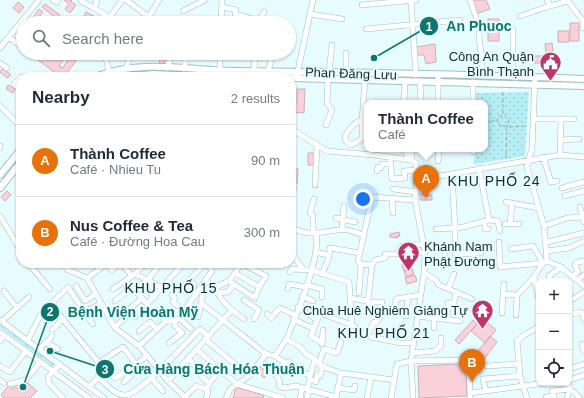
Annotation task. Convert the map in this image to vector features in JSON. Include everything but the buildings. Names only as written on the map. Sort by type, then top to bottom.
[{"type":"main road","name":"Phan Đăng Lưu","points":[[109,72],[126,69],[167,68],[206,70],[213,72]]},
{"type":"main road","name":"Phan Đăng Lưu","points":[[243,72],[273,72]]},
{"type":"main road","name":"Phan Đăng Lưu","points":[[329,76],[346,73],[416,75],[438,79],[473,82],[584,79]]},
{"type":"main road","name":"Phan Đăng Lưu","points":[[296,76],[329,76],[365,80],[405,81],[483,76],[513,77],[584,86]]},
{"type":"main road","points":[[0,174],[16,155]]},
{"type":"main road","points":[[0,188],[16,168]]},
{"type":"street","points":[[27,16],[39,0]]},
{"type":"street","points":[[53,0],[57,2],[58,0]]},
{"type":"street","points":[[94,8],[97,1],[96,0]]},
{"type":"street","points":[[111,16],[122,0]]},
{"type":"street","points":[[126,0],[147,16]]},
{"type":"street","points":[[149,16],[159,0]]},
{"type":"street","points":[[184,11],[205,0]]},
{"type":"street","points":[[221,16],[222,0]]},
{"type":"street","points":[[296,72],[312,0]]},
{"type":"street","points":[[411,0],[416,75]]},
{"type":"street","points":[[362,5],[416,0]]},
{"type":"street","points":[[470,0],[478,22],[483,76]]},
{"type":"street","points":[[547,0],[550,6]]},
{"type":"street","points":[[80,1],[107,16]]},
{"type":"street","points":[[520,16],[568,1],[583,21],[583,28]]},
{"type":"street","points":[[222,8],[236,10],[235,14],[242,16]]},
{"type":"street","points":[[262,16],[264,12]]},
{"type":"street","points":[[310,14],[342,20]]},
{"type":"street","points":[[366,29],[460,20]]},
{"type":"street","points":[[0,48],[16,30]]},
{"type":"street","points":[[513,30],[513,77]]},
{"type":"street","points":[[10,38],[16,42]]},
{"type":"street","points":[[326,125],[332,110],[327,103],[332,45]]},
{"type":"street","points":[[346,53],[346,73]]},
{"type":"street","points":[[106,60],[109,72]]},
{"type":"street","points":[[126,69],[129,60]]},
{"type":"street","points":[[167,68],[170,60]]},
{"type":"street","points":[[184,69],[185,60]]},
{"type":"street","points":[[220,60],[220,72]]},
{"type":"street","points":[[254,71],[255,60]]},
{"type":"street","points":[[268,71],[271,60]]},
{"type":"street","points":[[0,63],[7,68]]},
{"type":"street","points":[[438,79],[438,100]]},
{"type":"street","points":[[362,121],[359,121],[352,126],[344,136],[346,141],[351,145],[362,139],[365,80]]},
{"type":"street","points":[[516,315],[517,295],[534,277],[545,262],[547,251],[544,226],[527,167],[532,148],[534,80]]},
{"type":"street","points":[[404,100],[405,81]]},
{"type":"street","points":[[420,81],[421,100]]},
{"type":"street","points":[[472,100],[473,82]]},
{"type":"street","points":[[0,106],[16,122]]},
{"type":"street","points":[[534,119],[574,119]]},
{"type":"street","points":[[560,155],[561,120]]},
{"type":"street","points":[[296,133],[327,151],[374,155],[391,161]]},
{"type":"street","points":[[561,140],[579,139]]},
{"type":"street","points":[[315,185],[317,145]]},
{"type":"street","points":[[407,152],[410,160]]},
{"type":"street","points":[[410,160],[411,152]]},
{"type":"street","points":[[438,161],[439,152]]},
{"type":"street","points":[[417,178],[452,174],[543,157],[560,155],[584,157]]},
{"type":"street","points":[[543,157],[551,182],[557,181]]},
{"type":"street","points":[[377,171],[378,168],[381,168],[382,164],[391,161],[410,160],[416,163],[417,178],[415,200],[424,248],[424,273],[411,361],[413,398]]},
{"type":"street","points":[[391,161],[392,179],[405,178],[404,171],[416,170]]},
{"type":"street","points":[[479,168],[487,221],[485,229],[488,229]]},
{"type":"street","points":[[452,174],[455,254],[481,253]]},
{"type":"street","points":[[562,188],[584,182]]},
{"type":"street","points":[[393,189],[416,192]]},
{"type":"street","points":[[565,196],[584,191]]},
{"type":"street","points":[[359,293],[361,264],[358,261],[372,197],[415,200]]},
{"type":"street","points":[[392,198],[393,213]]},
{"type":"street","points":[[275,356],[286,339],[307,286],[311,270],[318,241],[315,233],[313,215],[310,213],[314,199]]},
{"type":"street","points":[[519,224],[508,224],[509,203],[539,208]]},
{"type":"street","points":[[342,229],[344,220],[344,206]]},
{"type":"street","points":[[544,226],[567,218],[583,220],[580,207]]},
{"type":"street","points":[[0,216],[16,243]]},
{"type":"street","points":[[336,218],[344,220],[356,219],[353,230]]},
{"type":"street","points":[[436,229],[455,228],[487,221],[498,221],[500,231]]},
{"type":"street","points":[[296,229],[315,233],[342,229],[353,230],[364,236]]},
{"type":"street","points":[[547,242],[584,233]]},
{"type":"street","points":[[547,251],[569,248],[584,241]]},
{"type":"street","points":[[499,242],[500,267],[545,262],[561,267],[584,286]]},
{"type":"street","points":[[369,310],[368,302],[372,265],[375,260],[385,258],[384,253],[396,254],[400,251],[401,246],[424,248],[455,247]]},
{"type":"street","points":[[511,249],[533,246],[545,262]]},
{"type":"street","points":[[322,274],[330,248],[360,253]]},
{"type":"street","points":[[408,254],[424,248]]},
{"type":"street","points":[[445,248],[445,260],[449,259]]},
{"type":"street","points":[[315,252],[328,255]]},
{"type":"street","points":[[296,260],[304,270]]},
{"type":"street","points":[[573,276],[578,272],[575,265],[577,262],[584,261]]},
{"type":"street","points":[[361,264],[372,265]]},
{"type":"street","points":[[550,278],[549,276],[561,267]]},
{"type":"street","points":[[31,268],[50,289]]},
{"type":"street","points":[[67,268],[87,278],[115,327],[139,346],[160,369],[168,381],[184,397],[196,386],[206,389]]},
{"type":"street","points":[[87,278],[101,268]]},
{"type":"street","points":[[126,268],[134,275],[163,288]]},
{"type":"street","points":[[114,289],[134,275],[140,268]]},
{"type":"street","points":[[147,281],[157,268]]},
{"type":"street","points":[[125,281],[147,304],[180,268]]},
{"type":"street","points":[[193,288],[194,284],[188,282],[201,268]]},
{"type":"street","points":[[169,343],[182,334],[175,326],[177,320],[212,272],[209,268]]},
{"type":"street","points":[[217,293],[228,292],[235,273],[238,268]]},
{"type":"street","points":[[251,268],[266,276],[259,287],[253,305]]},
{"type":"street","points":[[290,272],[292,269],[311,270],[350,282],[352,325]]},
{"type":"street","points":[[235,273],[259,287]]},
{"type":"street","points":[[424,273],[436,280],[439,285],[472,299]]},
{"type":"street","points":[[448,289],[454,274]]},
{"type":"street","points":[[577,280],[584,274]]},
{"type":"street","points":[[534,277],[536,286]]},
{"type":"street","points":[[205,280],[216,287],[231,283],[255,298]]},
{"type":"street","points":[[198,317],[205,280]]},
{"type":"street","points":[[141,284],[155,297]]},
{"type":"street","points":[[288,289],[289,284],[307,286],[322,290],[322,297]]},
{"type":"street","points":[[502,313],[504,284]]},
{"type":"street","points":[[76,286],[85,301],[96,294]]},
{"type":"street","points":[[216,287],[217,293],[232,310],[244,319]]},
{"type":"street","points":[[28,340],[41,314],[68,288],[71,288],[84,312],[93,324]]},
{"type":"street","points":[[115,301],[132,288]]},
{"type":"street","points":[[4,291],[17,308]]},
{"type":"street","points":[[447,320],[448,303],[454,303],[456,292]]},
{"type":"street","points":[[573,299],[584,292]]},
{"type":"street","points":[[503,294],[517,295]]},
{"type":"street","points":[[395,312],[396,299],[420,295]]},
{"type":"street","points":[[172,296],[175,298],[170,302],[184,311]]},
{"type":"street","points":[[302,296],[313,301]]},
{"type":"street","points":[[29,297],[1,321],[104,398]]},
{"type":"street","points":[[406,316],[408,297]]},
{"type":"street","points":[[115,327],[124,318],[123,315],[142,298]]},
{"type":"street","points":[[350,298],[368,302],[382,302]]},
{"type":"street","points":[[244,300],[259,310],[254,319]]},
{"type":"street","points":[[201,303],[266,354],[275,356],[297,372],[310,376],[319,363],[324,349],[321,342],[323,330]]},
{"type":"street","points":[[84,312],[101,304]]},
{"type":"street","points":[[51,305],[106,370],[115,378],[125,372],[129,377]]},
{"type":"street","points":[[298,307],[317,320]]},
{"type":"street","points":[[267,314],[271,318],[280,308],[314,328]]},
{"type":"street","points":[[160,309],[157,312],[166,321]]},
{"type":"street","points":[[129,310],[135,317]]},
{"type":"street","points":[[168,381],[232,310]]},
{"type":"street","points":[[367,335],[374,322],[376,323],[383,312]]},
{"type":"street","points":[[572,314],[579,312],[582,313],[584,319]]},
{"type":"street","points":[[321,342],[311,336],[320,313],[352,325],[367,335],[386,341],[413,343]]},
{"type":"street","points":[[417,316],[460,321]]},
{"type":"street","points":[[434,318],[434,328]]},
{"type":"street","points":[[39,348],[47,343],[52,333],[63,319]]},
{"type":"street","points":[[139,346],[166,321],[177,320],[191,329]]},
{"type":"street","points":[[139,331],[150,322],[157,329]]},
{"type":"street","points":[[98,377],[119,394],[127,395],[135,391],[151,378],[200,328],[206,338],[249,376]]},
{"type":"street","points":[[527,398],[520,376],[517,341],[536,328]]},
{"type":"street","points":[[0,341],[2,334],[89,398]]},
{"type":"street","points":[[412,353],[435,351],[441,346],[441,338]]},
{"type":"street","points":[[286,339],[300,347],[306,354],[319,363],[341,372],[394,380]]},
{"type":"street","points":[[324,349],[337,353],[341,342]]},
{"type":"street","points":[[47,343],[58,349]]},
{"type":"street","points":[[582,344],[584,351]]},
{"type":"street","points":[[99,363],[123,347],[136,364]]},
{"type":"street","points":[[196,349],[237,384],[283,398]]},
{"type":"street","points":[[0,366],[10,372],[25,352]]},
{"type":"street","points":[[226,398],[230,389],[249,376],[266,354]]},
{"type":"street","points":[[124,382],[135,372],[133,368],[136,364],[147,355]]},
{"type":"street","points":[[188,358],[196,366],[203,369],[201,376],[209,382]]},
{"type":"street","points":[[391,398],[397,364],[411,361],[462,360],[469,370],[470,396],[477,396],[486,391],[536,385]]},
{"type":"street","points":[[5,382],[26,380],[40,362]]},
{"type":"street","points":[[286,363],[275,373],[280,382],[279,386],[306,389],[336,398],[341,372]]},
{"type":"street","points":[[300,398],[310,379],[316,382],[317,375],[320,376],[319,363]]},
{"type":"street","points":[[60,364],[48,377],[49,383],[63,398]]},
{"type":"street","points":[[487,366],[518,364]]},
{"type":"street","points":[[572,368],[584,364]]},
{"type":"street","points":[[89,386],[106,370]]},
{"type":"street","points":[[206,398],[208,391],[206,389],[209,382],[220,370]]},
{"type":"street","points":[[572,379],[584,375]]},
{"type":"street","points":[[486,391],[483,379],[520,376]]},
{"type":"street","points":[[367,398],[371,377]]},
{"type":"street","points":[[151,378],[163,391]]},
{"type":"street","points":[[338,388],[354,390],[355,386]]},
{"type":"street","points":[[569,386],[570,389],[580,398]]},
{"type":"street","points":[[306,389],[307,397]]},
{"type":"street","points":[[546,398],[554,396],[552,391],[570,389]]},
{"type":"street","points":[[567,398],[570,389]]},
{"type":"path","points":[[503,92],[503,115]]},
{"type":"path","points":[[497,121],[498,117],[503,115]]},
{"type":"path","points":[[503,115],[509,118],[506,163]]},
{"type":"path","points":[[488,121],[497,121]]},
{"type":"path","points":[[497,121],[502,127],[533,127]]},
{"type":"green space","points":[[529,92],[525,156],[474,164],[475,152],[488,152],[488,100],[476,100],[476,93]]},
{"type":"green space","points":[[0,321],[55,364],[52,366],[0,327]]},
{"type":"place","name":"An Phuoc","points":[[374,58]]},
{"type":"place","name":"Công An Quận Bình Thạnh","points":[[550,82]]},
{"type":"place","name":"Thành Coffee","points":[[426,198]]},
{"type":"place","name":"Khánh Nam Phật Đường","points":[[409,272]]},
{"type":"place","name":"Chùa Huê Nghiêm Giảng Tự","points":[[483,330]]},
{"type":"place","name":"Cửa Hàng Bách Hóa Thuận","points":[[50,351]]},
{"type":"place","name":"Nus Coffee & Tea","points":[[472,382]]},
{"type":"place","name":"Bệnh Viện Hoàn Mỹ","points":[[23,387]]},
{"type":"district","name":"KHU PHỐ 24","points":[[494,181]]},
{"type":"district","name":"KHU PHỐ 15","points":[[171,288]]},
{"type":"district","name":"KHU PHỐ 21","points":[[384,333]]}]
